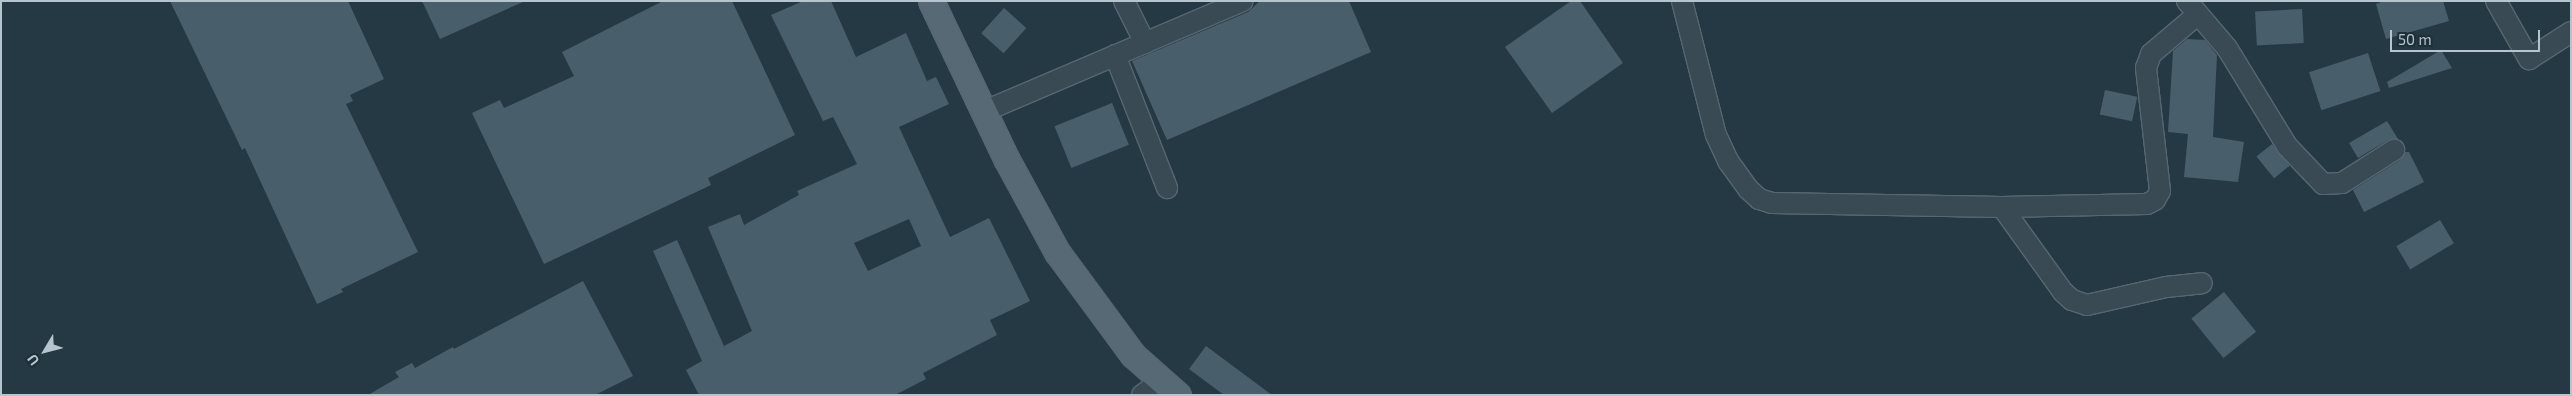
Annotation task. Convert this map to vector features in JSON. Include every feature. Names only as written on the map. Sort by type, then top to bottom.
[{"type":"main road","points":[[931,1],[1007,160],[1061,259],[1161,390]]},
{"type":"street","points":[[1124,1],[1145,43]]},
{"type":"street","points":[[985,111],[1243,1]]},
{"type":"street","points":[[1682,1],[1716,136],[1739,179],[1759,200],[1772,203],[2002,207],[2147,204],[2156,200],[2160,191],[2146,68],[2150,54],[2192,8],[2228,48],[2287,146],[2323,184],[2342,183],[2394,150]]},
{"type":"street","points":[[2496,1],[2530,59],[2571,32]]},
{"type":"street","points":[[1115,55],[1167,188]]},
{"type":"street","points":[[2002,207],[2063,292],[2072,300],[2088,305],[2166,287],[2202,283]]},
{"type":"building","points":[[170,1],[348,1],[384,79],[350,95],[353,101],[346,104],[418,252],[341,289],[343,292],[317,304],[245,148],[242,150]]},
{"type":"building","points":[[422,1],[525,1],[440,39]]},
{"type":"building","points":[[663,1],[732,1],[795,135],[708,178],[711,185],[544,264],[472,113],[500,100],[504,108],[574,76],[562,52]]},
{"type":"building","points":[[803,1],[831,1],[856,57],[906,33],[927,81],[936,77],[949,104],[899,127],[950,237],[989,218],[1030,301],[990,320],[997,335],[923,373],[926,379],[895,395],[699,395],[686,370],[702,361],[653,251],[677,240],[724,346],[752,331],[708,227],[740,214],[744,225],[799,195],[797,191],[857,164],[833,117],[823,121],[771,15]],"holes":[[[909,219],[921,246],[868,271],[854,243]]]},
{"type":"building","points":[[1260,1],[1349,1],[1371,52],[1167,140],[1132,61],[1248,12]]},
{"type":"building","points":[[1571,1],[1580,1],[1623,63],[1552,113],[1505,47]]},
{"type":"building","points":[[2384,1],[2443,1],[2449,21],[2386,39],[2376,4]]},
{"type":"building","points":[[1004,8],[1026,28],[1004,53],[981,33]]},
{"type":"building","points":[[2302,9],[2304,43],[2257,45],[2255,11]]},
{"type":"building","points":[[2187,39],[2205,40],[2217,55],[2213,137],[2244,142],[2238,182],[2184,177],[2188,134],[2168,132],[2173,51]]},
{"type":"building","points":[[2441,50],[2452,68],[2389,88],[2387,82]]},
{"type":"building","points":[[2368,53],[2380,91],[2321,110],[2309,72]]},
{"type":"building","points":[[2105,90],[2137,97],[2132,121],[2100,114]]},
{"type":"building","points":[[1112,103],[1129,145],[1071,168],[1055,126]]},
{"type":"building","points":[[2387,121],[2398,139],[2388,140],[2358,158],[2349,143]]},
{"type":"building","points":[[2272,144],[2290,166],[2274,178],[2256,157]]},
{"type":"building","points":[[2405,152],[2409,152],[2424,182],[2364,212],[2353,190],[2400,160]]},
{"type":"building","points":[[2440,220],[2454,243],[2410,269],[2396,246]]},
{"type":"building","points":[[583,281],[633,376],[595,395],[368,395],[399,377],[395,372],[412,363],[415,368]]},
{"type":"building","points":[[2224,292],[2256,332],[2223,358],[2191,318]]},
{"type":"building","points":[[1206,346],[1272,395],[1224,395],[1189,369]]}]
